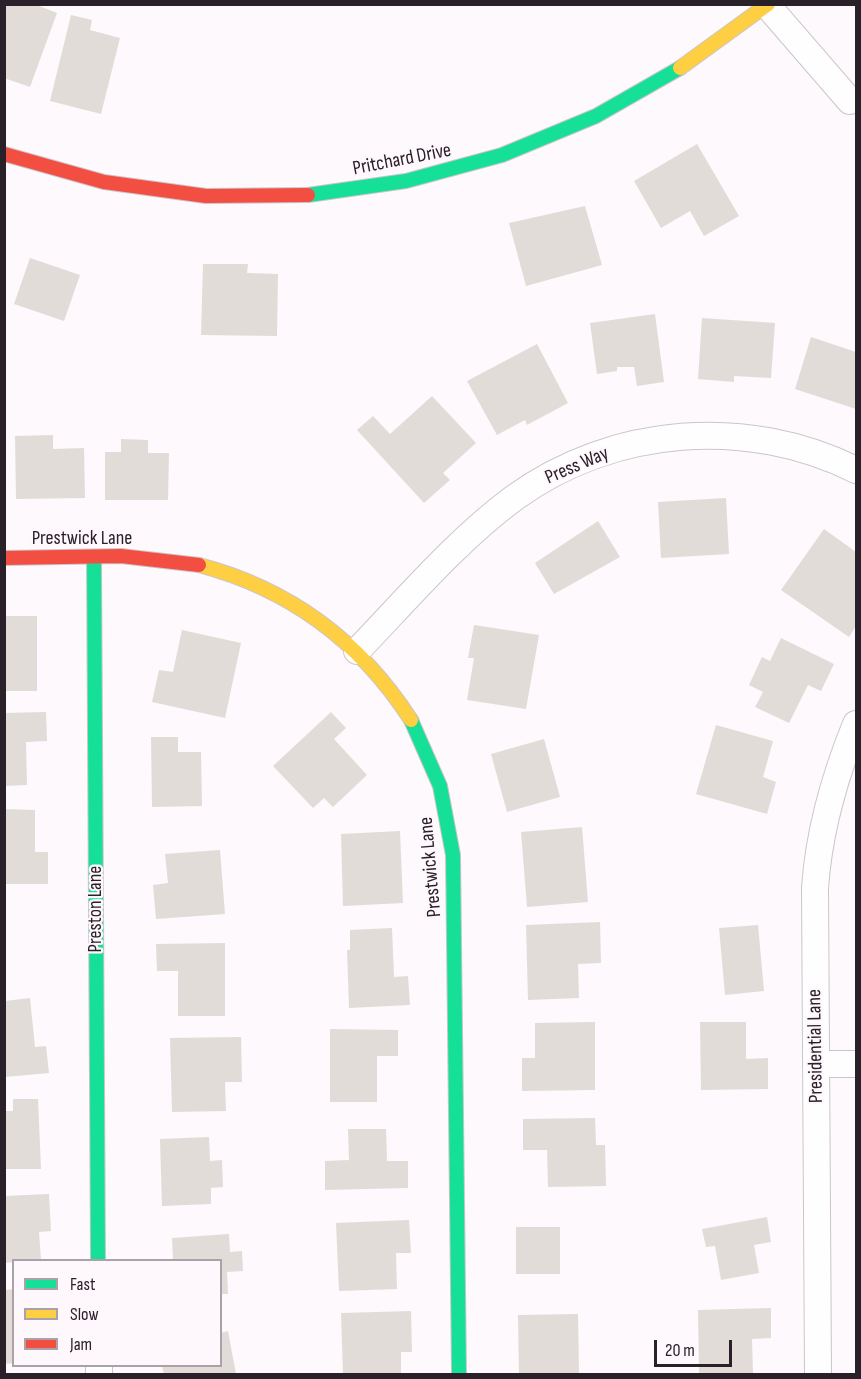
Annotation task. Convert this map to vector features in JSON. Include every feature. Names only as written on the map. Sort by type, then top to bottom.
[{"type":"street","points":[[768,5],[850,101]]},
{"type":"street","name":"Pritchard Drive","points":[[4,154],[92,179],[162,191],[228,196],[297,195],[409,181],[481,164],[581,124],[679,69],[740,28],[768,5]]},
{"type":"street","name":"Press Way","points":[[357,651],[489,518],[537,483],[594,455],[655,440],[717,435],[801,447],[856,470]]},
{"type":"street","name":"Prestwick Lane","points":[[4,558],[94,557],[167,560],[238,576],[260,584],[303,608],[357,651],[391,689],[418,733],[438,778],[450,832],[455,881],[459,1374]]},
{"type":"street","name":"Preston Lane","points":[[94,557],[98,1259]]},
{"type":"street","name":"Presidential Lane","points":[[819,1374],[814,922],[817,859],[830,795],[856,724]]},
{"type":"street","points":[[816,1064],[856,1064]]},
{"type":"building","points":[[4,4],[34,4],[57,13],[30,87],[4,78]]},
{"type":"building","points":[[71,15],[92,20],[90,30],[120,38],[101,114],[50,101]]},
{"type":"building","points":[[697,144],[739,216],[704,236],[690,211],[661,228],[634,181]]},
{"type":"building","points":[[585,206],[602,265],[526,286],[509,223]]},
{"type":"building","points":[[30,258],[80,275],[64,321],[14,304]]},
{"type":"building","points":[[203,264],[248,264],[247,273],[278,274],[277,336],[201,335]]},
{"type":"building","points":[[655,314],[664,382],[637,386],[634,367],[617,367],[617,371],[597,374],[590,323]]},
{"type":"building","points":[[702,318],[775,323],[771,378],[734,376],[734,382],[698,379]]},
{"type":"building","points":[[811,337],[856,352],[856,409],[795,389]]},
{"type":"building","points":[[537,344],[568,403],[527,425],[525,420],[497,435],[467,381]]},
{"type":"building","points":[[432,396],[476,443],[443,473],[450,480],[424,503],[357,430],[373,416],[390,434]]},
{"type":"building","points":[[53,435],[53,449],[84,448],[85,498],[16,499],[15,436]]},
{"type":"building","points":[[121,439],[148,440],[148,453],[169,453],[168,500],[105,500],[105,452],[121,452]]},
{"type":"building","points":[[726,498],[729,554],[661,558],[658,502]]},
{"type":"building","points":[[598,521],[620,557],[554,594],[535,563]]},
{"type":"building","points":[[824,529],[856,552],[856,626],[849,637],[781,590]]},
{"type":"building","points":[[4,616],[37,616],[37,691],[4,691]]},
{"type":"building","points":[[474,625],[539,635],[526,709],[467,700],[474,658],[468,658]]},
{"type":"building","points":[[182,630],[241,643],[225,718],[152,702],[159,670],[173,672]]},
{"type":"building","points":[[781,638],[834,664],[821,691],[808,685],[789,723],[755,707],[763,692],[749,685],[762,657],[770,661]]},
{"type":"building","points":[[46,712],[47,741],[26,742],[27,785],[4,786],[4,713]]},
{"type":"building","points":[[331,712],[346,728],[334,739],[367,775],[333,807],[324,798],[313,808],[273,766]]},
{"type":"building","points":[[716,725],[773,741],[763,777],[776,782],[767,814],[696,794]]},
{"type":"building","points":[[151,737],[178,737],[178,752],[201,752],[202,806],[152,807]]},
{"type":"building","points":[[544,739],[560,797],[507,812],[491,754]]},
{"type":"building","points":[[4,809],[35,810],[35,852],[48,852],[48,884],[4,884]]},
{"type":"building","points":[[582,827],[588,902],[527,907],[521,832]]},
{"type":"building","points":[[400,831],[403,903],[343,906],[341,834]]},
{"type":"building","points":[[220,850],[225,914],[156,919],[153,885],[168,883],[165,854]]},
{"type":"building","points":[[600,922],[601,963],[578,964],[579,998],[528,1000],[526,925]]},
{"type":"building","points":[[758,925],[764,991],[725,995],[719,928]]},
{"type":"building","points":[[392,928],[394,977],[408,976],[410,1005],[349,1008],[347,950],[350,950],[350,930]]},
{"type":"building","points":[[225,943],[225,1016],[178,1016],[178,971],[157,971],[156,944]]},
{"type":"building","points":[[30,998],[35,1047],[46,1046],[49,1073],[5,1077],[5,1001]]},
{"type":"building","points":[[595,1022],[595,1090],[522,1091],[522,1058],[535,1058],[535,1023]]},
{"type":"building","points":[[700,1022],[746,1022],[746,1059],[768,1058],[768,1089],[701,1090]]},
{"type":"building","points":[[330,1029],[398,1030],[398,1056],[377,1056],[377,1102],[330,1102]]},
{"type":"building","points":[[241,1037],[242,1082],[225,1082],[226,1111],[172,1112],[170,1038]]},
{"type":"building","points":[[13,1099],[38,1099],[41,1169],[4,1169],[4,1111],[13,1111]]},
{"type":"building","points":[[595,1118],[596,1145],[605,1145],[606,1186],[548,1187],[547,1150],[523,1150],[523,1119]]},
{"type":"building","points":[[348,1129],[386,1129],[387,1161],[408,1161],[408,1188],[325,1190],[325,1161],[349,1160]]},
{"type":"building","points":[[209,1137],[210,1161],[222,1160],[223,1187],[211,1188],[211,1204],[162,1206],[160,1139]]},
{"type":"building","points":[[49,1194],[51,1231],[39,1232],[41,1259],[12,1259],[12,1262],[4,1263],[4,1196]]},
{"type":"building","points":[[767,1217],[771,1242],[754,1245],[759,1273],[721,1280],[715,1246],[706,1247],[702,1229]]},
{"type":"building","points":[[409,1220],[411,1253],[396,1253],[397,1289],[339,1291],[336,1223]]},
{"type":"building","points":[[516,1227],[560,1227],[560,1274],[516,1274]]},
{"type":"building","points":[[229,1234],[230,1252],[242,1251],[243,1271],[227,1272],[228,1294],[222,1294],[222,1259],[173,1259],[172,1238]]},
{"type":"building","points":[[12,1289],[12,1363],[4,1364],[4,1290]]},
{"type":"building","points":[[771,1308],[771,1338],[752,1339],[753,1374],[699,1374],[698,1310]]},
{"type":"building","points":[[411,1311],[412,1352],[401,1352],[401,1374],[343,1374],[341,1313]]},
{"type":"building","points":[[578,1314],[579,1373],[519,1374],[518,1315]]},
{"type":"building","points":[[228,1331],[236,1374],[164,1374],[162,1367],[222,1367],[222,1332]]},
{"type":"traffic: fast","points":[[308,195],[406,181],[502,155],[596,116],[680,68]]},
{"type":"traffic: fast","points":[[94,557],[98,1259]]},
{"type":"traffic: fast","points":[[411,720],[440,786],[453,855],[459,1374]]},
{"type":"traffic: slow","points":[[680,68],[768,4]]},
{"type":"traffic: slow","points":[[199,565],[263,588],[320,622],[369,666],[411,720]]},
{"type":"traffic: jam","points":[[4,154],[104,182],[206,196],[308,195]]},
{"type":"traffic: jam","points":[[4,558],[121,556],[199,565]]}]
